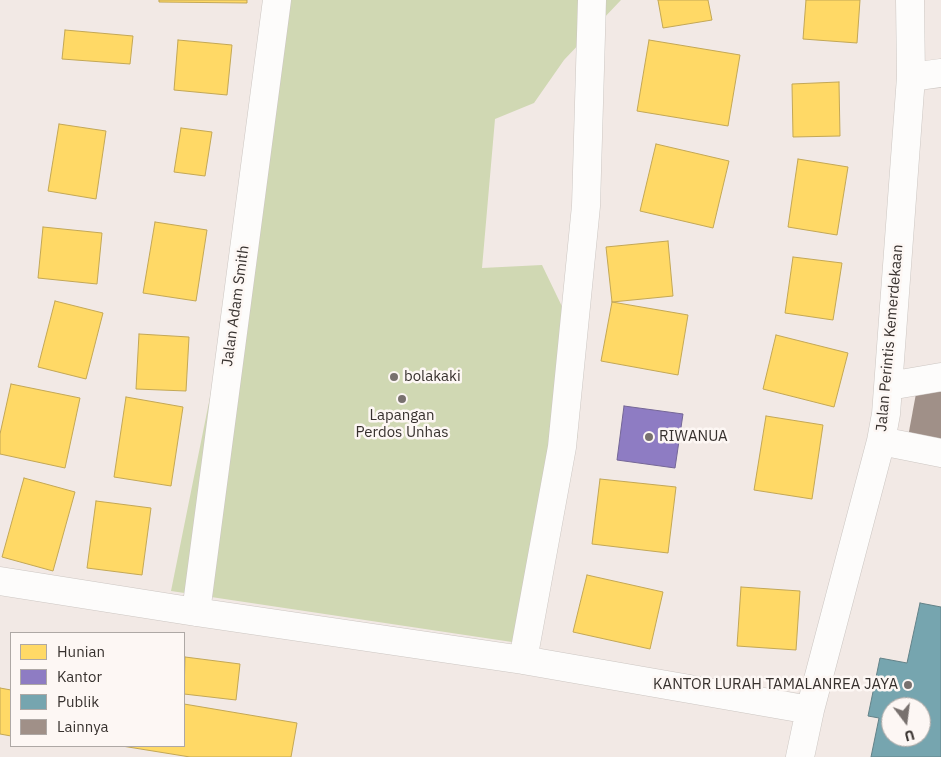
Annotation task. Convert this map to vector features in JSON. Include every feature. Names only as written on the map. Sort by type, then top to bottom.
[{"type":"street","name":"Jalan Adam Smith","points":[[196,612],[277,0]]},
{"type":"street","points":[[523,660],[562,447],[586,206],[592,0]]},
{"type":"street","name":"Jalan Perintis Kemerdekaan","points":[[800,757],[810,710],[880,441],[889,386],[911,77],[910,0]]},
{"type":"street","points":[[911,77],[941,73]]},
{"type":"street","points":[[889,386],[941,377]]},
{"type":"street","points":[[880,441],[941,453]]},
{"type":"street","points":[[0,581],[523,660],[810,710]]},
{"type":"green space","name":"bolakaki","points":[[279,0],[621,0],[564,60],[534,103],[495,119],[482,268],[542,265],[569,321],[578,434],[532,645],[171,591],[248,208]]},
{"type":"building: Hunian","points":[[159,0],[247,0],[247,3],[159,2]]},
{"type":"building: Hunian","points":[[658,0],[708,0],[712,20],[663,28]]},
{"type":"building: Hunian","points":[[806,0],[860,0],[857,43],[803,39]]},
{"type":"building: Hunian","points":[[65,30],[133,36],[130,64],[62,59]]},
{"type":"building: Hunian","points":[[178,40],[232,45],[227,95],[174,90]]},
{"type":"building: Hunian","points":[[649,40],[740,55],[728,126],[637,111]]},
{"type":"building: Hunian","points":[[839,82],[840,136],[793,137],[792,84]]},
{"type":"building: Hunian","points":[[59,124],[106,131],[96,199],[48,191]]},
{"type":"building: Hunian","points":[[181,128],[212,132],[205,176],[174,172]]},
{"type":"building: Hunian","points":[[656,144],[729,161],[713,228],[640,211]]},
{"type":"building: Hunian","points":[[798,159],[848,167],[837,235],[788,227]]},
{"type":"building: Hunian","points":[[155,222],[207,230],[196,301],[143,293]]},
{"type":"building: Hunian","points":[[43,227],[102,233],[97,284],[38,278]]},
{"type":"building: Hunian","points":[[668,241],[673,296],[612,302],[606,247]]},
{"type":"building: Hunian","points":[[793,257],[842,263],[833,320],[785,313]]},
{"type":"building: Hunian","points":[[55,301],[103,313],[86,379],[38,367]]},
{"type":"building: Hunian","points":[[612,302],[688,315],[678,375],[601,361]]},
{"type":"building: Hunian","points":[[139,334],[189,337],[186,391],[136,389]]},
{"type":"building: Hunian","points":[[776,335],[848,353],[834,407],[763,389]]},
{"type":"building: Hunian","points":[[11,384],[80,398],[65,468],[0,454],[0,434]]},
{"type":"building: Hunian","points":[[126,397],[183,407],[171,486],[114,477]]},
{"type":"building: Hunian","points":[[766,416],[823,425],[812,499],[754,490]]},
{"type":"building: Hunian","points":[[24,478],[75,492],[53,571],[2,557]]},
{"type":"building: Hunian","points":[[600,479],[676,487],[668,553],[592,544]]},
{"type":"building: Hunian","points":[[96,501],[151,508],[142,575],[87,568]]},
{"type":"building: Hunian","points":[[587,575],[663,592],[650,649],[573,632]]},
{"type":"building: Hunian","points":[[741,587],[800,591],[796,650],[737,646]]},
{"type":"building: Hunian","points":[[185,657],[240,664],[236,700],[185,694]]},
{"type":"building: Hunian","points":[[0,688],[10,690],[10,736],[0,734]]},
{"type":"building: Hunian","points":[[185,704],[297,723],[291,757],[190,757],[128,747],[185,747]]},
{"type":"building: Kantor","name":"RIWANUA","points":[[624,406],[683,414],[675,468],[617,460]]},
{"type":"building: Publik","name":"KANTOR LURAH TAMALANREA JAYA","points":[[920,603],[941,607],[941,757],[871,757],[879,718],[868,716],[880,658],[907,663]]},
{"type":"building: Lainnya","points":[[917,388],[941,392],[941,443],[908,437]]},
{"type":"place","name":"bolakaki","points":[[394,377]]},
{"type":"place","name":"Lapangan Perdos Unhas","points":[[402,399]]},
{"type":"place","name":"RIWANUA","points":[[649,437]]},
{"type":"place","name":"KANTOR LURAH TAMALANREA JAYA","points":[[908,685]]}]
